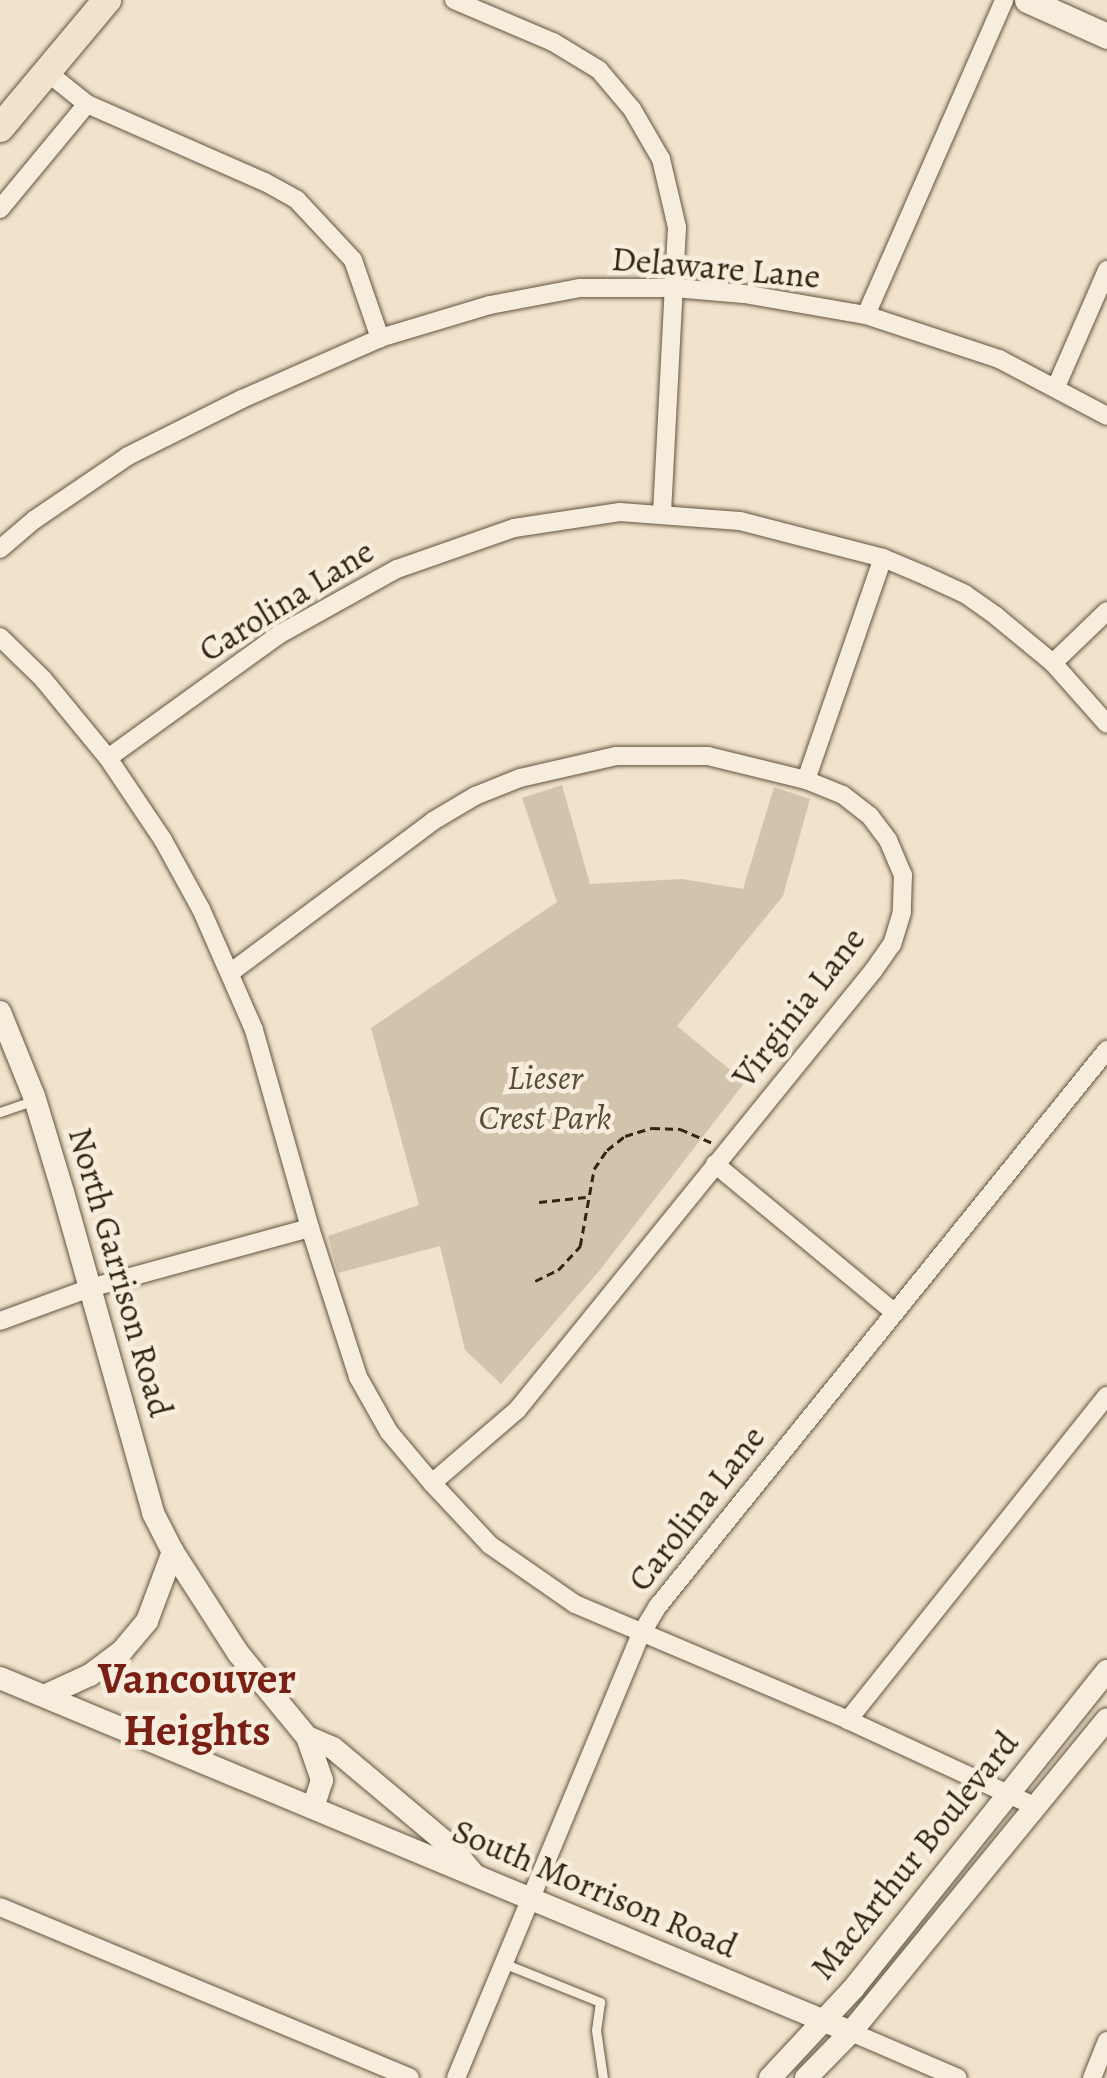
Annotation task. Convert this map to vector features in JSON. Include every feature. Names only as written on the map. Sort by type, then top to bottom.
[{"type":"main road","points":[[1026,0],[1107,36]]},
{"type":"main road","points":[[0,128],[104,1]]},
{"type":"street","points":[[454,0],[553,42],[600,70],[632,109],[660,159],[677,227],[662,512]]},
{"type":"street","points":[[866,315],[1004,0]]},
{"type":"street","points":[[47,72],[86,104],[297,200],[353,260],[380,338]]},
{"type":"street","points":[[0,209],[86,104]]},
{"type":"street","points":[[1056,387],[1107,270]]},
{"type":"street","name":"Delaware Lane","points":[[0,549],[34,520],[128,456],[242,399],[380,338],[490,305],[580,288],[674,288],[744,294],[866,315],[999,359],[1107,416]]},
{"type":"street","name":"Carolina Lane","points":[[108,758],[280,634],[397,569],[514,528],[578,515],[662,512],[740,520],[884,558],[965,594],[1053,663],[1107,724]]},
{"type":"street","points":[[806,780],[884,558]]},
{"type":"street","points":[[1053,663],[1107,611]]},
{"type":"street","points":[[0,637],[43,680],[108,758],[163,840],[254,1030],[310,1228],[358,1377],[390,1432],[432,1483],[490,1545],[575,1604],[848,1720],[1036,1806]]},
{"type":"street","name":"Virginia Lane","points":[[230,973],[433,821],[474,796],[520,778],[616,756],[708,756],[806,780],[842,795],[870,816],[888,840],[904,875],[902,912],[892,944],[873,970],[517,1410],[432,1483]]},
{"type":"street","name":"North Garrison Road","points":[[0,1012],[35,1100],[153,1513],[173,1552],[238,1653],[307,1738]]},
{"type":"street","name":"Carolina Lane","points":[[459,2077],[641,1634],[658,1606],[1107,1050]]},
{"type":"street","points":[[715,1164],[894,1312]]},
{"type":"street","points":[[0,1321],[90,1288],[310,1228]]},
{"type":"street","points":[[848,1720],[1107,1396]]},
{"type":"street","points":[[44,1696],[90,1675],[122,1652],[148,1621],[173,1552]]},
{"type":"street","name":"MacArthur Boulevard","points":[[770,2078],[824,2021],[1107,1671]]},
{"type":"street","name":"South Morrison Road","points":[[0,1678],[851,2032]]},
{"type":"street","name":"MacArthur Boulevard","points":[[806,2078],[851,2032],[1107,1720]]},
{"type":"street","points":[[307,1738],[322,1780],[313,1808]]},
{"type":"street","points":[[307,1738],[333,1748],[396,1806],[451,1847],[476,1877]]},
{"type":"street","points":[[0,1907],[410,2078]]},
{"type":"street","points":[[851,2032],[958,2078]]},
{"type":"street","points":[[1092,2078],[1107,2040]]},
{"type":"lane","points":[[0,1112],[35,1100]]},
{"type":"lane","points":[[503,1963],[600,2002],[596,2030],[604,2078]]},
{"type":"path","points":[[534,1281],[558,1270],[580,1246],[586,1231],[594,1169],[606,1150],[625,1136],[652,1128],[680,1130],[714,1144],[715,1164]]},
{"type":"path","points":[[539,1202],[588,1197]]},
{"type":"green space","name":"Lieser Crest Park","points":[[562,785],[590,884],[682,879],[743,889],[774,787],[810,799],[783,896],[677,1026],[745,1082],[600,1270],[501,1384],[465,1350],[440,1246],[338,1273],[328,1236],[419,1205],[371,1028],[557,902],[522,798]]},
{"type":"district","name":"Vancouver Heights","points":[[197,1705]]}]
